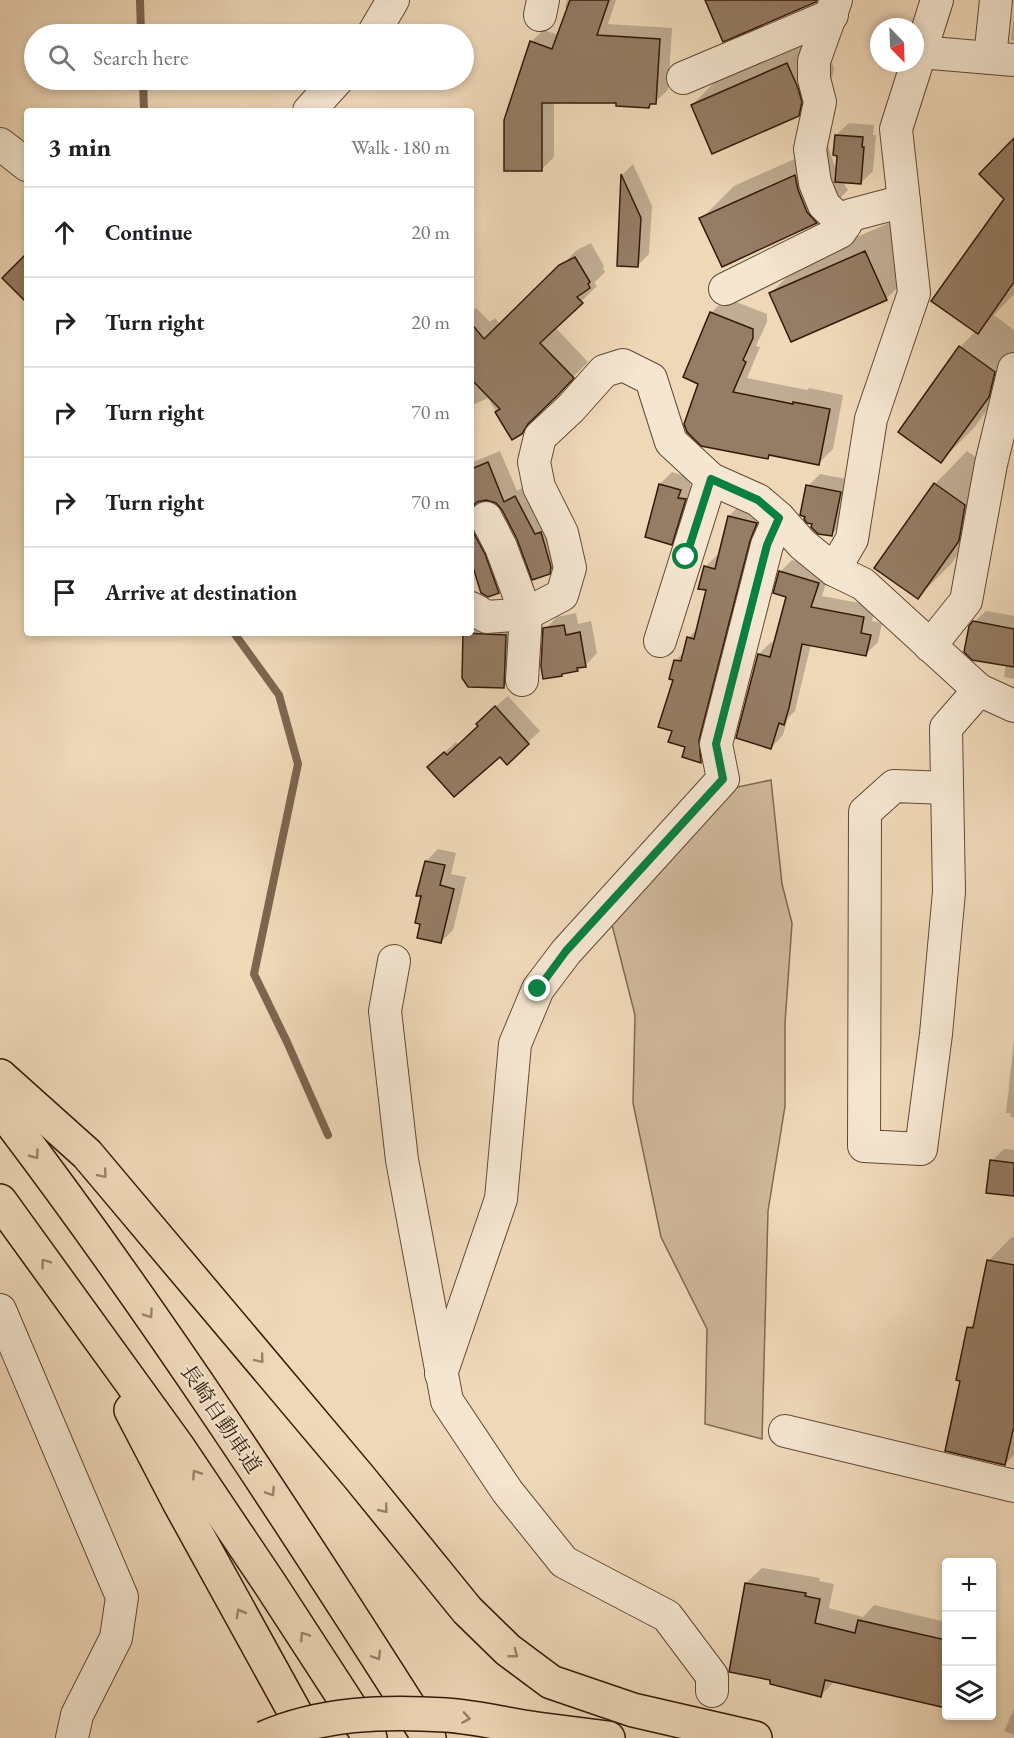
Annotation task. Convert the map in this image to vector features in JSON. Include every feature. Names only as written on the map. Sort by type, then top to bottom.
[{"type":"highway","points":[[0,1076],[87,1154],[467,1610],[508,1650],[551,1682],[633,1710],[753,1738]]},
{"type":"highway","name":"長崎自動車道","points":[[0,1108],[58,1185],[228,1427],[429,1738]]},
{"type":"highway","points":[[0,1201],[178,1447],[370,1738]]},
{"type":"highway","points":[[79,1310],[179,1502],[309,1738]]},
{"type":"highway","points":[[264,1738],[287,1728],[330,1718],[374,1714],[447,1715],[608,1738]]},
{"type":"highway","points":[[733,1738],[753,1738]]},
{"type":"street","points":[[379,24],[393,0]]},
{"type":"street","points":[[924,40],[937,0]]},
{"type":"street","points":[[924,52],[1002,59],[996,0]]},
{"type":"street","points":[[683,78],[834,7]]},
{"type":"street","points":[[834,7],[814,61],[814,79],[820,102],[810,149],[815,183],[824,205],[844,225]]},
{"type":"street","points":[[834,570],[852,539],[871,419],[914,293],[896,129],[914,72]]},
{"type":"street","points":[[312,108],[327,90]]},
{"type":"street","points":[[0,144],[24,163]]},
{"type":"street","points":[[725,289],[840,232],[851,214],[904,201]]},
{"type":"street","points":[[474,610],[488,617],[526,614],[562,595],[570,568],[562,533],[539,487],[534,462],[540,437],[571,408],[604,371],[623,365],[651,379],[671,442],[711,479],[758,500],[779,518],[802,544],[834,570],[863,584],[979,690],[1014,706]]},
{"type":"street","points":[[930,646],[966,601],[991,464],[1014,369]]},
{"type":"street","points":[[660,641],[711,479]]},
{"type":"street","points":[[486,518],[501,547],[526,614],[522,680]]},
{"type":"street","points":[[441,1374],[501,1199],[515,1044],[538,989],[566,951],[723,779],[716,744],[767,545],[779,518]]},
{"type":"street","points":[[948,788],[894,786],[865,812],[864,1146],[921,1149],[936,1034],[949,892],[948,788],[946,728],[979,690]]},
{"type":"street","points":[[394,961],[386,1011],[401,1148],[447,1401],[507,1491],[564,1562],[667,1616],[712,1676],[712,1691]]},
{"type":"street","points":[[0,1310],[122,1597],[116,1638],[77,1715],[72,1738]]},
{"type":"street","points":[[785,1431],[1014,1486]]},
{"type":"shaded area","points":[[771,780],[782,884],[792,923],[785,1023],[785,1106],[768,1211],[762,1439],[705,1424],[707,1329],[661,1237],[633,1103],[635,1015],[610,917],[709,793]]},
{"type":"building","points":[[570,0],[609,0],[597,35],[660,39],[656,104],[650,104],[649,108],[616,106],[616,103],[542,103],[542,171],[504,171],[504,120],[530,41],[552,49]]},
{"type":"building","points":[[705,0],[817,0],[723,42]]},
{"type":"building","points":[[787,63],[802,102],[799,116],[712,154],[691,105]]},
{"type":"building","points":[[835,135],[863,137],[861,184],[835,182],[837,156],[833,155]]},
{"type":"building","points":[[1014,138],[1014,282],[978,334],[931,301],[1004,199],[979,174]]},
{"type":"building","points":[[621,174],[641,218],[638,267],[617,266]]},
{"type":"building","points":[[795,175],[807,212],[817,223],[722,267],[699,218]]},
{"type":"building","points":[[865,251],[887,300],[791,342],[769,293]]},
{"type":"building","points":[[24,256],[24,300],[2,278]]},
{"type":"building","points":[[575,257],[590,282],[588,284],[590,288],[577,297],[583,303],[540,343],[574,378],[528,424],[522,434],[512,440],[495,412],[500,409],[474,382],[474,327],[484,339],[559,265]]},
{"type":"building","points":[[710,312],[753,329],[753,338],[743,360],[746,362],[733,392],[830,409],[819,465],[769,455],[768,459],[701,446],[687,432],[684,424],[698,384],[683,377]]},
{"type":"building","points":[[959,346],[995,372],[989,397],[941,463],[898,432]]},
{"type":"building","points":[[488,462],[504,502],[515,496],[535,534],[541,532],[551,567],[550,574],[532,580],[517,539],[502,510],[496,503],[486,500],[474,505],[474,468]]},
{"type":"building","points":[[934,483],[965,505],[959,541],[918,599],[874,568]]},
{"type":"building","points":[[659,484],[681,490],[678,498],[686,499],[672,545],[645,537]]},
{"type":"building","points":[[806,485],[841,492],[832,536],[818,534],[811,527],[812,524],[807,523],[805,517],[800,515]]},
{"type":"building","points":[[728,516],[757,523],[750,541],[699,740],[701,763],[682,757],[685,747],[668,742],[672,731],[658,727],[673,680],[669,679],[674,660],[681,661],[687,637],[694,639],[706,590],[698,589],[704,566],[715,569]]},
{"type":"building","points":[[474,534],[485,554],[499,593],[488,597],[481,593],[474,571]]},
{"type":"building","points":[[779,571],[819,583],[811,607],[864,617],[861,633],[871,635],[866,656],[802,644],[784,725],[779,723],[771,749],[736,738],[758,654],[770,657],[786,597],[773,593]]},
{"type":"building","points":[[973,621],[1014,629],[1014,667],[972,660],[964,652],[969,626]]},
{"type":"building","points":[[564,625],[566,635],[580,632],[586,667],[577,668],[578,671],[562,674],[562,676],[543,679],[541,666],[543,628]]},
{"type":"building","points":[[474,634],[506,635],[504,688],[468,687],[462,678],[463,636],[474,636]]},
{"type":"building","points":[[495,706],[529,744],[507,765],[500,757],[454,797],[427,767],[444,752],[447,755],[478,726],[476,724]]},
{"type":"building","points":[[425,861],[445,865],[440,885],[454,889],[441,943],[417,938],[420,924],[415,923],[421,896],[416,896]]},
{"type":"building","points":[[990,1160],[1014,1163],[1014,1196],[986,1193]]},
{"type":"building","points":[[987,1260],[1014,1265],[1014,1426],[1005,1465],[945,1451],[960,1381],[956,1380],[967,1327],[973,1328]]},
{"type":"building","points":[[745,1583],[806,1593],[805,1596],[820,1599],[815,1623],[855,1633],[858,1620],[942,1639],[942,1707],[825,1680],[821,1697],[770,1684],[770,1680],[729,1672]]},
{"type":"waterway","points":[[140,0],[141,24]]},
{"type":"waterway","points":[[143,90],[144,108]]},
{"type":"waterway","points":[[236,636],[279,695],[298,764],[254,974],[328,1135]]},
{"type":"route","points":[[538,989],[566,951],[723,779],[716,744],[767,545],[779,518],[758,500],[711,479],[686,557]]}]
